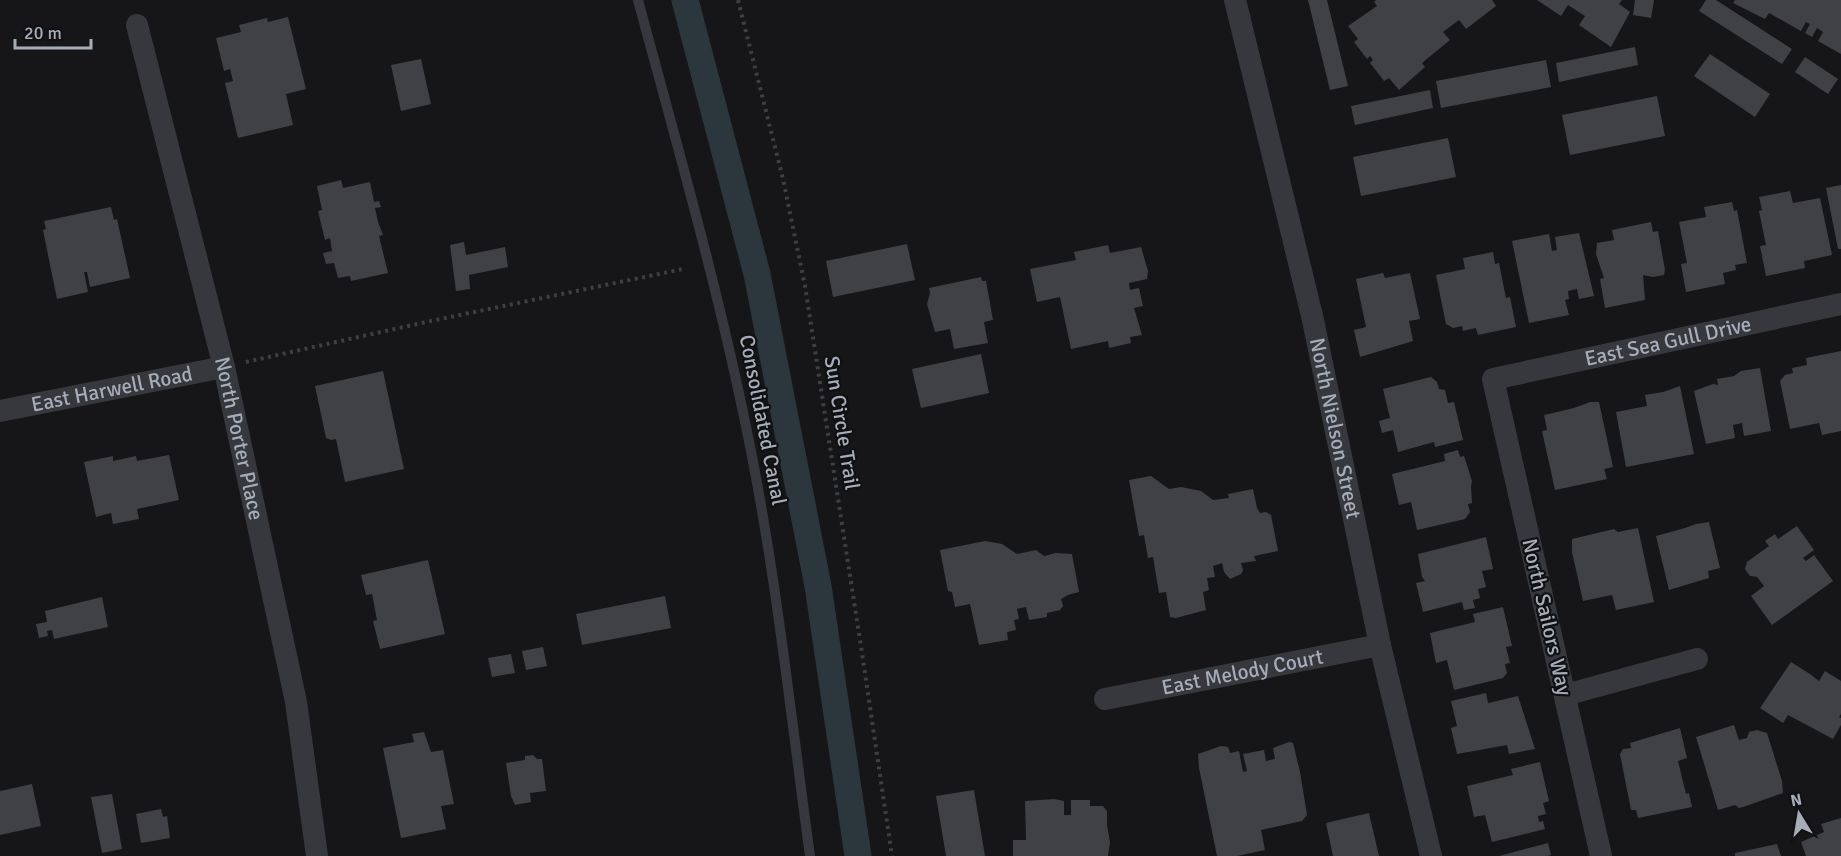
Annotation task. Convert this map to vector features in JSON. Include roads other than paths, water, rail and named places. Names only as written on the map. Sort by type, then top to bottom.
[{"type":"street","name":"North Nielson Street","points":[[1235,0],[1316,336],[1380,645],[1431,856]]},
{"type":"street","name":"North Porter Place","points":[[137,25],[224,367],[296,702],[317,856]]},
{"type":"street","name":"East Sea Gull Drive","points":[[1493,379],[1841,304]]},
{"type":"street","name":"East Harwell Road","points":[[0,411],[224,367]]},
{"type":"street","name":"North Sailors Way","points":[[1493,379],[1601,856]]},
{"type":"street","name":"East Melody Court","points":[[1105,699],[1380,645]]},
{"type":"street","points":[[1565,695],[1697,659]]},
{"type":"lane","name":"Consolidated Canal","points":[[638,0],[717,297],[745,418],[770,556],[810,856]]},
{"type":"waterway","points":[[685,0],[757,274],[818,586],[858,856]]}]
